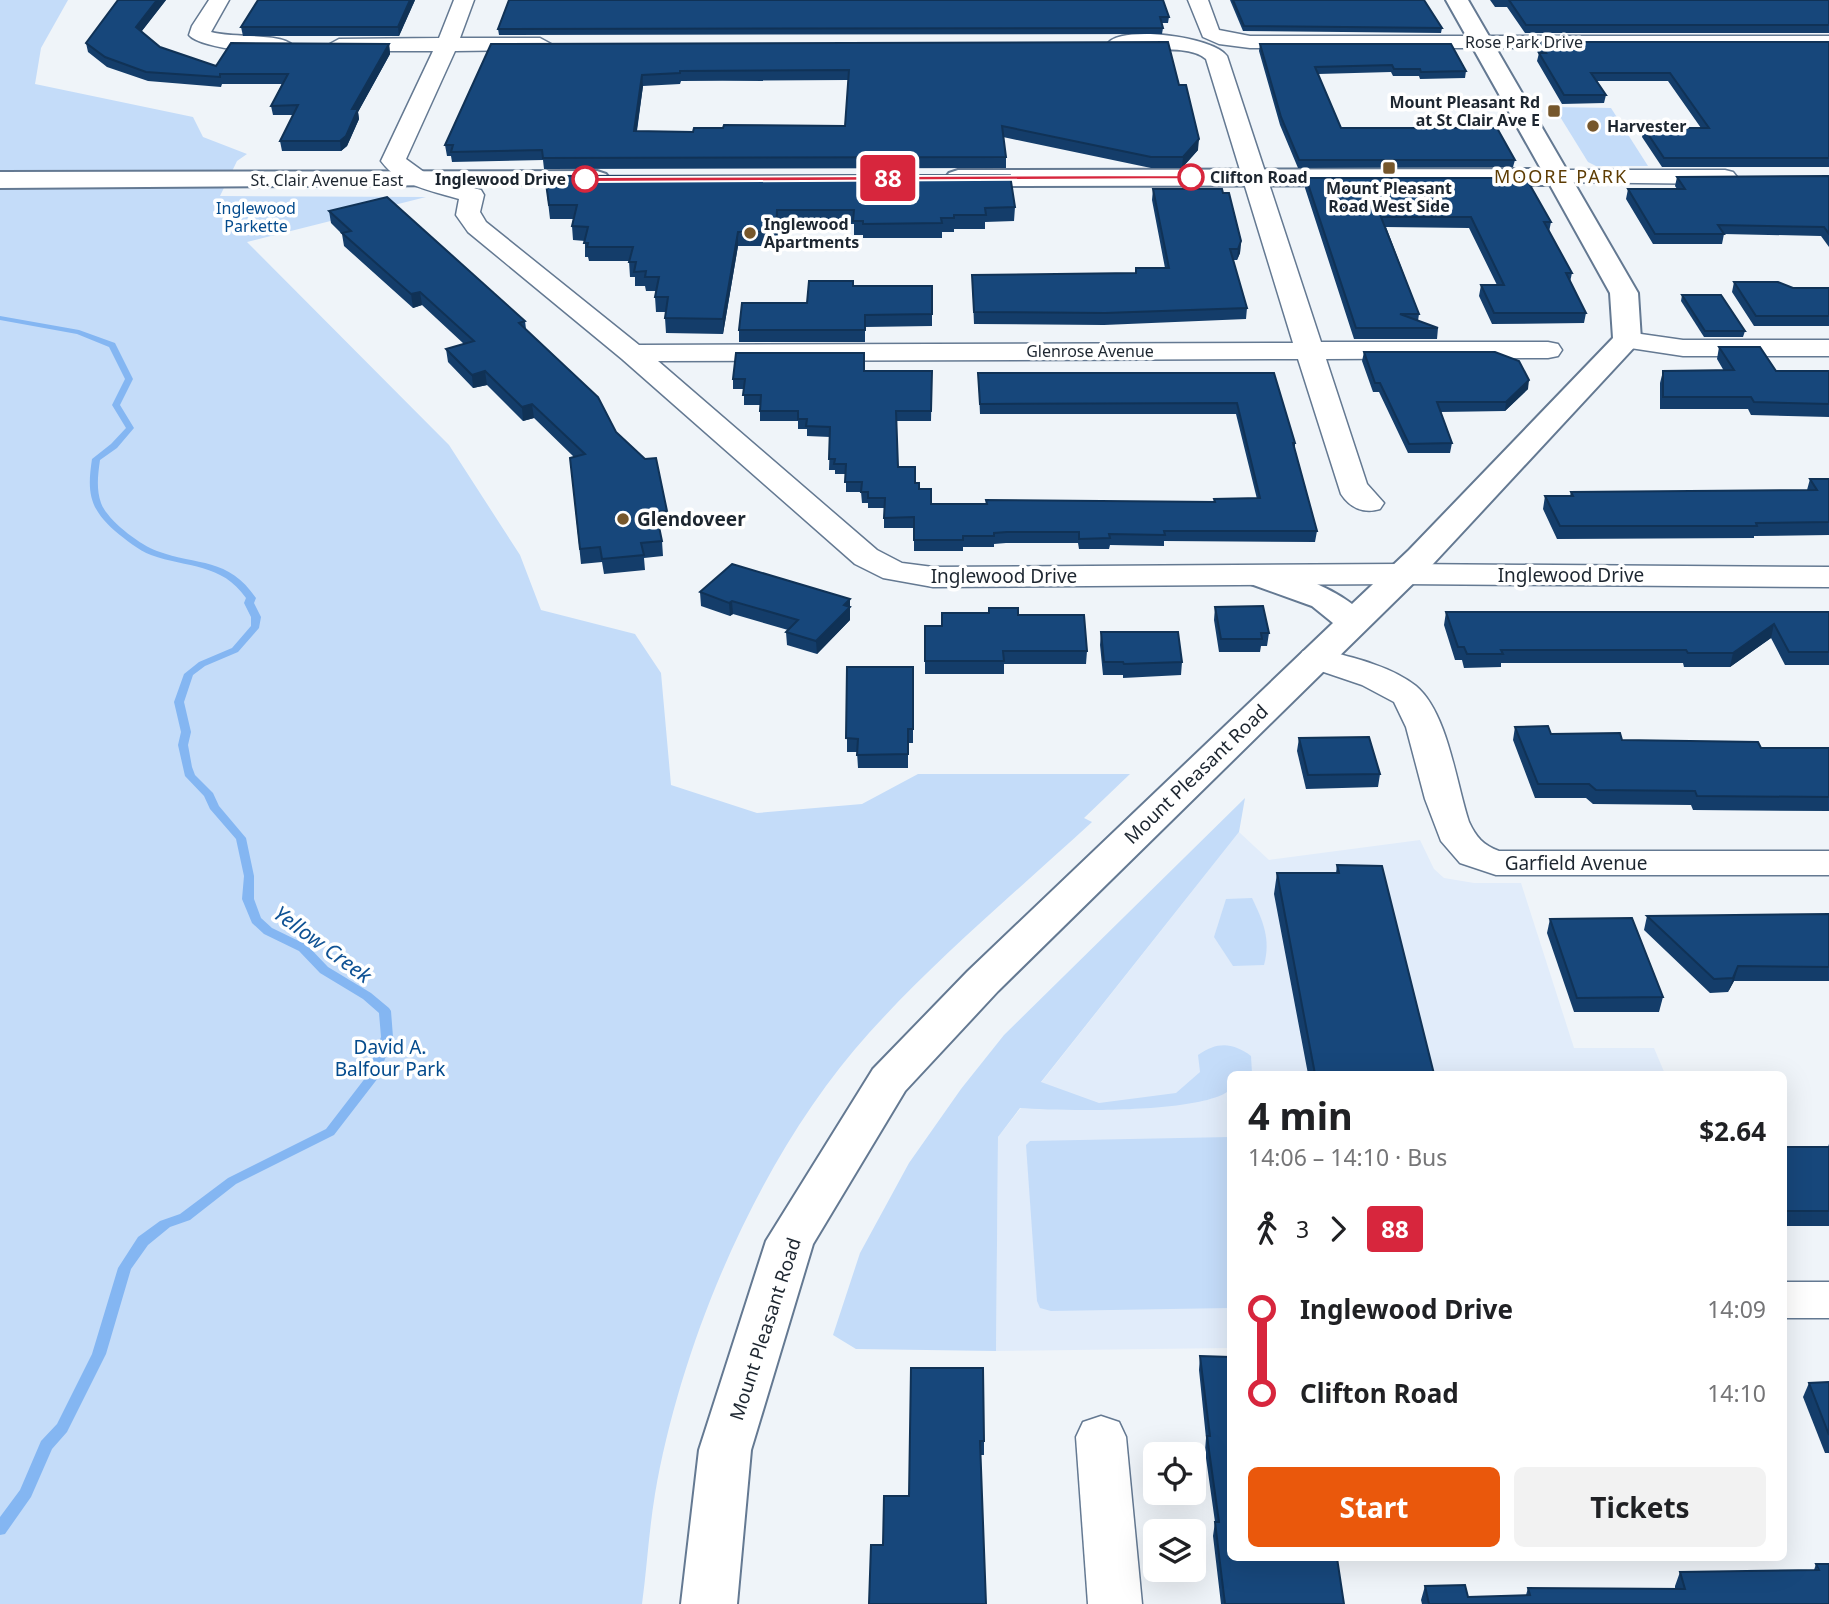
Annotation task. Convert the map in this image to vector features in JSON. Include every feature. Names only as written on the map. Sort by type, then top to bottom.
[{"type":"main road","points":[[1457,0],[1624,293],[1627,340]]},
{"type":"main road","points":[[936,178],[1558,177]]},
{"type":"main road","name":"St. Clair Avenue East","points":[[0,180],[615,179]]},
{"type":"main road","name":"Mount Pleasant Road","points":[[709,1604],[725,1450],[790,1241],[889,1080],[983,981],[1401,575],[1627,340]]},
{"type":"main road","points":[[1260,576],[1324,599],[1352,621]]},
{"type":"street","points":[[219,0],[202,26],[200,34],[221,42],[247,46],[563,44]]},
{"type":"street","name":"Inglewood Drive","points":[[464,0],[447,44],[393,160],[420,180],[472,195],[466,209],[468,217],[477,227],[632,353],[866,557],[894,571],[933,577],[1401,575],[1829,578]]},
{"type":"street","points":[[1198,0],[1307,351],[1352,484],[1356,494],[1369,503]]},
{"type":"street","name":"Rose Park Drive","points":[[1093,43],[1829,42]]},
{"type":"street","points":[[1558,177],[1747,177]]},
{"type":"street","points":[[1627,340],[1683,348],[1829,348]]},
{"type":"street","name":"Glenrose Avenue","points":[[632,353],[1548,350]]},
{"type":"street","name":"Garfield Avenue","points":[[1315,658],[1376,680],[1406,695],[1420,717],[1455,831],[1469,852],[1496,863],[1829,863]]},
{"type":"street","points":[[1787,1300],[1829,1300]]},
{"type":"street","points":[[1101,1437],[1115,1604]]},
{"type":"shaded area","points":[[1239,832],[1269,860],[1420,840],[1434,869],[1444,878],[1474,883],[1521,883],[1574,1048],[1654,1048],[1664,1071],[1227,1071],[1227,1348],[996,1351],[998,1137]]},
{"type":"green space","name":"David A. Balfour Park","points":[[0,0],[68,0],[41,48],[35,84],[193,117],[203,137],[247,154],[237,161],[220,196],[426,197],[247,242],[449,445],[520,555],[541,610],[635,634],[661,673],[671,785],[757,813],[862,804],[918,774],[1130,774],[1084,818],[1092,822],[950,951],[869,1033],[830,1080],[761,1189],[706,1310],[685,1372],[655,1494],[642,1604],[0,1604]]},
{"type":"green space","points":[[1554,107],[1611,108],[1648,166],[1596,166],[1588,162]]},
{"type":"green space","points":[[1245,798],[1239,832],[1041,1082],[1099,1103],[1176,1093],[1200,1072],[1198,1055],[1224,1045],[1237,1048],[1251,1056],[1252,1071],[1227,1071],[1227,1092],[1214,1098],[1191,1103],[1130,1109],[1020,1108],[998,1137],[996,1351],[856,1349],[833,1335],[860,1253],[909,1163],[961,1089],[1004,1035]]},
{"type":"green space","points":[[1252,898],[1265,930],[1267,947],[1264,965],[1233,966],[1214,937],[1226,899]]},
{"type":"green space","points":[[1227,1137],[1227,1308],[1051,1311],[1040,1308],[1037,1301],[1026,1145],[1030,1141]]},
{"type":"building","points":[[118,0],[157,0],[136,27],[160,47],[216,66],[231,43],[389,44],[352,109],[358,109],[346,136],[340,141],[280,141],[298,105],[271,106],[288,74],[220,74],[220,77],[146,72],[105,57],[86,43]]},
{"type":"building","points":[[258,0],[410,0],[398,27],[241,27]]},
{"type":"building","points":[[509,0],[1163,0],[1169,17],[1160,17],[1163,28],[498,29]]},
{"type":"building","points":[[1233,0],[1424,0],[1442,28],[1244,26]]},
{"type":"building","points":[[1509,0],[1829,0],[1829,25],[1526,25]]},
{"type":"building","points":[[1168,42],[1179,85],[1186,85],[1199,139],[1183,157],[1151,157],[1002,126],[1006,157],[543,158],[542,150],[451,152],[453,145],[445,145],[491,44]],"holes":[[[849,70],[845,126],[724,125],[723,128],[694,128],[693,132],[634,131],[642,75],[680,71]]]},
{"type":"building","points":[[1538,42],[1829,42],[1829,158],[1664,158],[1644,128],[1709,128],[1670,73],[1591,73],[1606,95],[1564,95],[1539,53],[1546,53]]},
{"type":"building","points":[[1260,44],[1451,44],[1466,71],[1421,72],[1420,69],[1394,69],[1392,65],[1315,67],[1341,128],[1497,128],[1515,160],[1299,160],[1281,117]]},
{"type":"building","points":[[1010,175],[1015,207],[985,208],[986,215],[954,215],[954,218],[941,218],[942,223],[863,224],[863,221],[853,221],[854,210],[777,210],[776,232],[738,232],[723,319],[665,318],[668,297],[655,297],[659,277],[645,277],[646,271],[634,272],[636,262],[629,262],[633,247],[587,247],[588,243],[584,243],[588,227],[572,226],[577,205],[549,205],[545,176]]},
{"type":"building","points":[[1829,176],[1829,234],[1824,227],[1718,225],[1724,234],[1655,234],[1628,189],[1685,189],[1677,177]]},
{"type":"building","points":[[1306,178],[1526,178],[1551,222],[1544,222],[1572,273],[1566,273],[1586,313],[1494,313],[1481,285],[1504,285],[1471,217],[1381,217],[1419,314],[1400,314],[1438,328],[1356,328]]},
{"type":"building","points":[[1153,189],[1222,189],[1223,193],[1229,193],[1241,241],[1238,249],[1230,249],[1247,308],[1105,313],[974,312],[972,275],[1136,273],[1136,268],[1169,268]]},
{"type":"building","points":[[387,197],[525,321],[519,323],[598,397],[616,432],[645,459],[656,458],[667,511],[656,512],[662,541],[641,543],[644,555],[602,559],[600,547],[580,549],[570,458],[585,454],[532,404],[522,407],[485,371],[472,375],[446,349],[474,341],[420,292],[411,294],[342,233],[351,231],[329,211]]},
{"type":"building","points":[[809,281],[853,281],[853,286],[932,286],[932,314],[865,315],[865,330],[739,330],[742,303],[807,303]]},
{"type":"building","points":[[1734,282],[1778,282],[1793,288],[1829,288],[1829,316],[1756,316]]},
{"type":"building","points":[[1682,295],[1721,295],[1745,331],[1705,331]]},
{"type":"building","points":[[1719,347],[1760,347],[1776,371],[1829,371],[1829,404],[1754,402],[1751,397],[1663,397],[1663,371],[1734,370]]},
{"type":"building","points":[[1364,352],[1495,352],[1519,361],[1529,380],[1506,402],[1437,402],[1452,443],[1409,444],[1380,383],[1375,383]]},
{"type":"building","points":[[736,353],[864,353],[864,371],[932,371],[931,411],[896,411],[898,467],[915,467],[915,483],[919,483],[919,489],[931,489],[931,504],[987,504],[986,500],[1215,502],[1214,499],[1260,498],[1237,403],[980,404],[978,373],[1274,373],[1317,531],[1164,531],[1165,535],[1109,534],[1110,538],[1079,539],[1079,532],[1007,532],[994,533],[994,536],[963,536],[963,540],[914,540],[914,517],[884,518],[885,498],[868,498],[868,492],[861,492],[862,482],[845,482],[846,464],[834,464],[835,459],[829,459],[830,427],[806,426],[807,419],[798,419],[798,411],[760,411],[761,395],[743,395],[745,379],[733,379]]},
{"type":"building","points":[[1810,479],[1829,479],[1829,522],[1756,523],[1757,526],[1560,526],[1545,496],[1573,496],[1571,492],[1817,490]]},
{"type":"building","points":[[732,564],[850,599],[844,605],[850,607],[816,641],[786,632],[798,620],[732,601],[729,603],[700,592]]},
{"type":"building","points":[[1263,606],[1269,633],[1261,633],[1262,639],[1221,639],[1215,607]]},
{"type":"building","points":[[989,608],[1018,608],[1018,615],[1084,615],[1087,651],[1003,651],[1004,661],[925,661],[925,626],[942,626],[942,613],[989,613]]},
{"type":"building","points":[[1446,612],[1829,612],[1829,652],[1789,652],[1774,624],[1733,653],[1688,653],[1686,650],[1501,650],[1503,654],[1467,654],[1464,647],[1458,647]]},
{"type":"building","points":[[1101,632],[1178,632],[1182,662],[1104,662]]},
{"type":"building","points":[[847,667],[913,667],[913,729],[908,729],[908,754],[857,755],[858,739],[846,738]]},
{"type":"building","points":[[1548,726],[1551,734],[1620,733],[1622,740],[1758,742],[1761,748],[1829,748],[1829,797],[1697,796],[1695,791],[1596,790],[1589,784],[1538,784],[1515,727]]},
{"type":"building","points":[[1369,737],[1380,774],[1308,775],[1299,738]]},
{"type":"building","points":[[1337,865],[1382,866],[1433,1071],[1314,1071],[1277,873],[1339,873]]},
{"type":"building","points":[[1829,914],[1829,967],[1738,966],[1733,978],[1714,979],[1647,916]]},
{"type":"building","points":[[1632,918],[1663,997],[1577,998],[1550,919]]},
{"type":"building","points":[[1787,1147],[1829,1147],[1829,1211],[1787,1211]]},
{"type":"building","points":[[1200,1356],[1227,1357],[1227,1561],[1337,1561],[1344,1604],[1225,1604],[1215,1522],[1219,1522],[1207,1436],[1210,1436]]},
{"type":"building","points":[[911,1368],[983,1368],[984,1441],[980,1441],[986,1604],[869,1604],[871,1545],[883,1545],[884,1496],[909,1496]]},
{"type":"building","points":[[1829,1382],[1829,1435],[1809,1383]]},
{"type":"building","points":[[1816,1564],[1829,1564],[1829,1604],[1429,1604],[1425,1586],[1465,1585],[1468,1597],[1530,1595],[1528,1588],[1685,1589],[1680,1572],[1819,1570]]},
{"type":"waterway","name":"Yellow Creek","points":[[0,318],[79,332],[112,345],[129,379],[116,405],[130,428],[114,446],[96,459],[94,489],[98,507],[115,527],[150,552],[222,571],[243,586],[251,598],[249,603],[256,617],[256,626],[235,650],[202,664],[189,674],[179,702],[186,732],[183,745],[187,767],[190,776],[209,795],[214,807],[241,838],[249,876],[248,899],[256,920],[268,931],[303,948],[324,970],[367,996],[385,1011],[387,1037],[372,1078],[330,1132],[232,1181],[185,1217],[165,1224],[143,1241],[125,1268],[99,1354],[62,1428],[46,1445],[26,1493],[0,1529]]},
{"type":"bus line","name":"88","points":[[585,179],[1191,177]]},
{"type":"place","name":"Mount Pleasant Rd at St Clair Ave E","points":[[1554,111]]},
{"type":"place","name":"Harvester","points":[[1593,126]]},
{"type":"place","name":"Mount Pleasant Road West Side","points":[[1389,168]]},
{"type":"place","name":"Clifton Road","points":[[1191,177]]},
{"type":"place","name":"Inglewood Drive","points":[[585,179]]},
{"type":"place","name":"Inglewood Apartments","points":[[750,233]]},
{"type":"place","name":"Glendoveer","points":[[623,519]]},
{"type":"district","name":"MOORE PARK","points":[[1561,176]]},
{"type":"park label","name":"Inglewood Parkette","points":[[256,217]]}]
